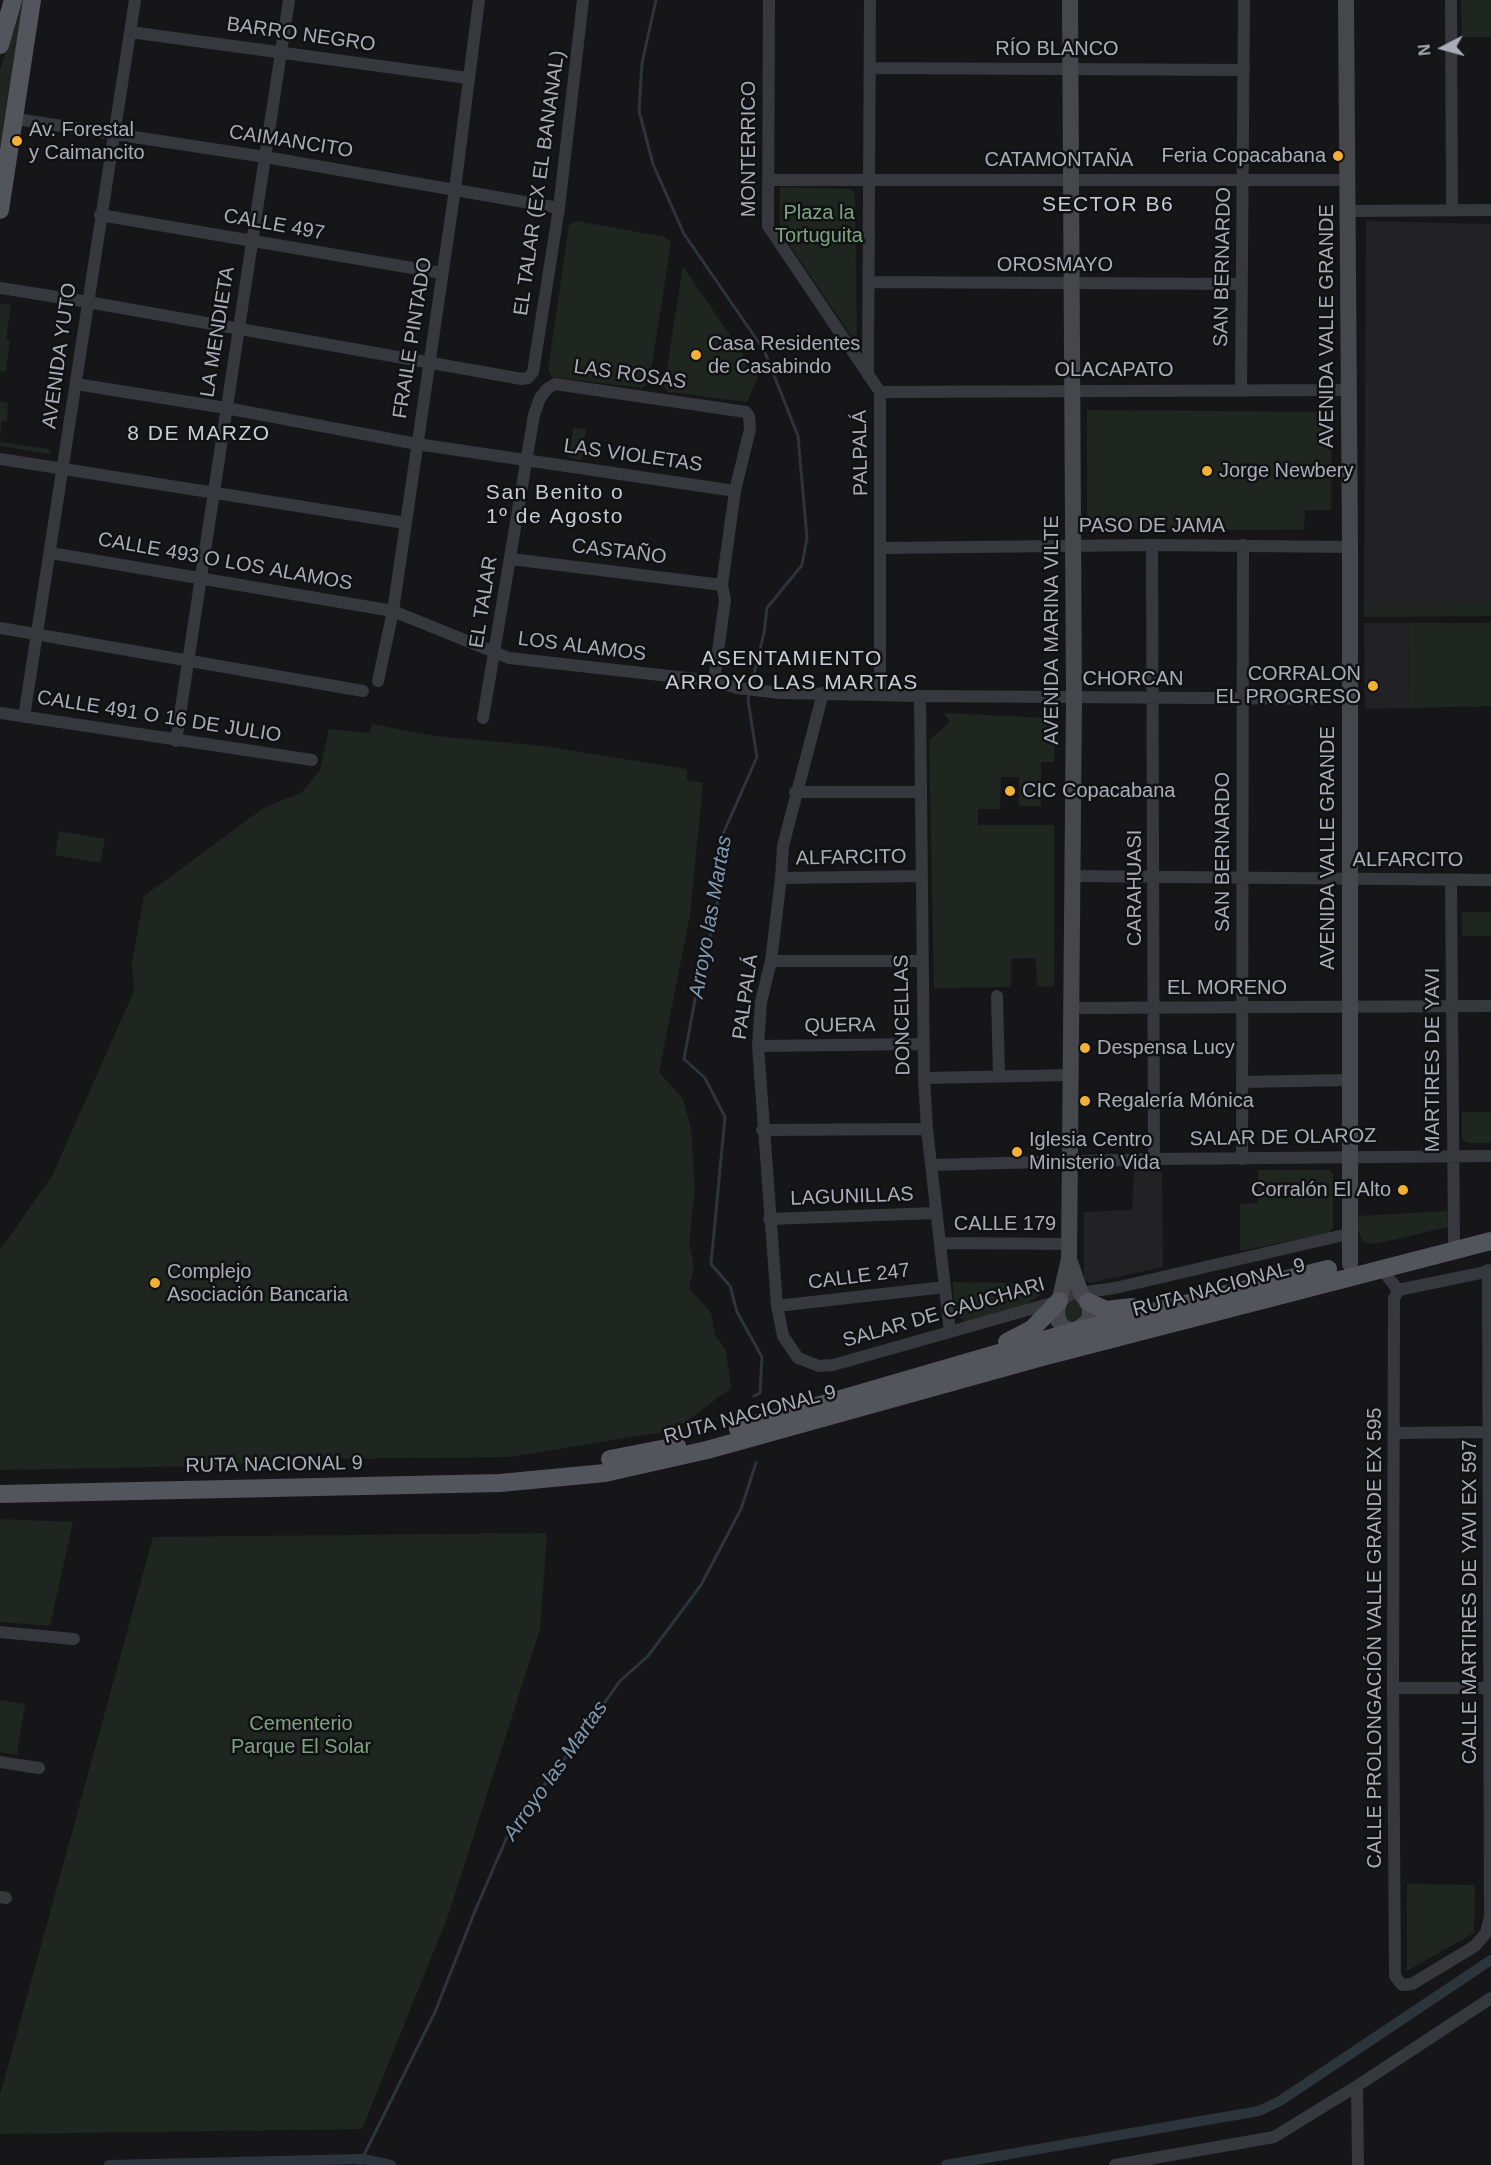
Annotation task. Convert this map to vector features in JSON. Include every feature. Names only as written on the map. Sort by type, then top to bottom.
[{"type":"main road","points":[[0,45],[13,0]]},
{"type":"main road","points":[[0,210],[16,119],[32,0]]},
{"type":"main road","name":"RUTA NACIONAL 9","points":[[0,1482],[507,1471],[571,1466],[704,1439],[1075,1331],[1243,1289],[1491,1233]]},
{"type":"main road","name":"RUTA NACIONAL 9","points":[[0,1494],[500,1483],[564,1479],[644,1466],[1107,1340],[1491,1241]]},
{"type":"main road","points":[[1089,1305],[1106,1310],[1121,1309],[1219,1288],[1243,1289]]},
{"type":"main road","points":[[957,1365],[1032,1329],[1059,1301]]},
{"type":"main road","points":[[936,1387],[954,1377],[1051,1347],[1075,1331],[1107,1340]]},
{"type":"street","name":"AVENIDA YUTO","points":[[24,717],[135,0]]},
{"type":"street","name":"LA MENDIETA","points":[[176,741],[289,0]]},
{"type":"street","name":"FRAILE PINTADO","points":[[378,681],[393,611],[455,189],[479,0]]},
{"type":"street","name":"EL TALAR (EX EL BANANAL)","points":[[429,362],[522,379],[528,378],[533,372],[558,208],[583,0]]},
{"type":"street","name":"MONTERRICO","points":[[769,0],[768,226],[868,375]]},
{"type":"street","points":[[868,375],[870,0]]},
{"type":"street","name":"AVENIDA MARINA VILTE","points":[[1070,0],[1074,698],[1070,1251],[1059,1301],[1058,1320],[1064,1328],[1075,1331]]},
{"type":"street","name":"SAN BERNARDO","points":[[1241,390],[1244,0]]},
{"type":"street","name":"AVENIDA VALLE GRANDE","points":[[1346,0],[1350,547],[1348,1008],[1350,1264]]},
{"type":"street","points":[[1451,0],[1452,210]]},
{"type":"street","name":"BARRO NEGRO","points":[[130,32],[468,78]]},
{"type":"street","name":"RÍO BLANCO","points":[[870,68],[1244,70]]},
{"type":"street","name":"CAIMANCITO","points":[[16,119],[265,157],[558,208]]},
{"type":"street","name":"CATAMONTAÑA","points":[[770,180],[1348,180]]},
{"type":"street","points":[[1348,211],[1491,210]]},
{"type":"street","name":"CALLE 497","points":[[100,215],[442,273]]},
{"type":"street","name":"OROSMAYO","points":[[869,282],[1071,285],[1242,284]]},
{"type":"street","points":[[0,288],[429,362]]},
{"type":"street","name":"PALPALÁ","points":[[868,375],[880,392],[882,548],[880,694]]},
{"type":"street","name":"LAS VIOLETAS","points":[[76,384],[226,408],[417,444],[735,491]]},
{"type":"street","name":"LAS ROSAS","points":[[546,389],[555,384],[746,412],[749,416],[750,429],[735,491]]},
{"type":"street","name":"EL TALAR","points":[[483,718],[511,559],[525,460],[534,415],[546,389]]},
{"type":"street","name":"OLACAPATO","points":[[880,392],[1071,389],[1348,390]]},
{"type":"street","points":[[0,459],[405,523]]},
{"type":"street","points":[[714,681],[725,600],[722,585],[735,491]]},
{"type":"street","name":"PASO DE JAMA","points":[[882,548],[1152,545],[1350,547]]},
{"type":"street","name":"CARAHUASI","points":[[1152,545],[1154,1159]]},
{"type":"street","name":"SAN BERNARDO","points":[[1242,1159],[1243,546]]},
{"type":"street","name":"CALLE 493 O LOS ALAMOS","points":[[51,553],[200,576],[393,611]]},
{"type":"street","name":"CASTAÑO","points":[[511,559],[722,585]]},
{"type":"street","name":"LOS ALAMOS","points":[[393,611],[508,658],[714,681],[737,688]]},
{"type":"street","points":[[0,628],[363,691]]},
{"type":"street","name":"CHORCAN","points":[[737,688],[780,693],[920,696],[1349,699]]},
{"type":"street","name":"PALPALÁ","points":[[788,1346],[777,1306],[762,1130],[758,1047],[762,1002],[771,961],[783,846],[795,792],[818,718],[823,693]]},
{"type":"street","name":"DONCELLAS","points":[[920,696],[924,1078],[927,1129],[950,1332]]},
{"type":"street","name":"CALLE 491 O 16 DE JULIO","points":[[0,713],[312,760]]},
{"type":"street","points":[[795,792],[920,792]]},
{"type":"street","name":"ALFARCITO","points":[[781,878],[921,876]]},
{"type":"street","name":"ALFARCITO","points":[[1072,876],[1491,880]]},
{"type":"street","name":"MARTIRES DE YAVI","points":[[1451,880],[1454,1241]]},
{"type":"street","points":[[771,961],[922,961]]},
{"type":"street","points":[[997,996],[999,1076]]},
{"type":"street","name":"EL MORENO","points":[[1072,1008],[1491,1006]]},
{"type":"street","name":"QUERA","points":[[758,1047],[923,1044]]},
{"type":"street","points":[[924,1078],[1071,1075]]},
{"type":"street","points":[[1242,1082],[1348,1080]]},
{"type":"street","points":[[762,1130],[927,1129]]},
{"type":"street","name":"SALAR DE OLAROZ","points":[[931,1165],[1154,1159],[1491,1156]]},
{"type":"street","name":"LAGUNILLAS","points":[[769,1219],[937,1214]]},
{"type":"street","name":"SALAR DE CAUCHARI","points":[[788,1346],[798,1358],[819,1366],[1059,1301],[1066,1295],[1089,1305],[1115,1288],[1348,1234]]},
{"type":"street","name":"CALLE 179","points":[[940,1243],[1070,1251]]},
{"type":"street","name":"AVENIDA MARINA VILTE","points":[[1070,1251],[1089,1305]]},
{"type":"street","points":[[1381,1268],[1398,1290],[1490,1271]]},
{"type":"street","name":"CALLE MARTIRES DE YAVI EX 597","points":[[1486,1933],[1491,1916],[1488,1688],[1490,1271]]},
{"type":"street","name":"CALLE 247","points":[[777,1306],[945,1287]]},
{"type":"street","points":[[1075,1331],[1089,1305],[1115,1288]]},
{"type":"street","name":"CALLE PROLONGACIÓN VALLE GRANDE EX 595","points":[[1398,1290],[1394,1299],[1395,1976],[1402,1985],[1412,1984],[1475,1946],[1486,1933]]},
{"type":"street","points":[[1395,1433],[1490,1432]]},
{"type":"street","points":[[0,1632],[74,1639]]},
{"type":"street","points":[[1393,1688],[1488,1688]]},
{"type":"street","points":[[0,1762],[39,1768]]},
{"type":"street","points":[[1115,2165],[1275,2137],[1491,1998]]},
{"type":"street","points":[[1357,2086],[1358,2165]]},
{"type":"shaded area","points":[[1366,221],[1491,224],[1491,605],[1364,606]]},
{"type":"shaded area","points":[[1364,623],[1409,623],[1410,708],[1365,709]]},
{"type":"shaded area","points":[[1134,1170],[1162,1170],[1163,1267],[1089,1283],[1084,1279],[1084,1212],[1132,1210]]},
{"type":"green space","points":[[20,0],[25,0],[0,164],[0,71]]},
{"type":"green space","points":[[1461,0],[1491,0],[1491,37],[1462,37]]},
{"type":"green space","name":"Plaza la Tortuguita","points":[[780,187],[851,189],[855,194],[857,340],[855,341],[780,231]]},
{"type":"green space","points":[[577,221],[665,237],[671,243],[649,383],[642,388],[552,377],[548,369],[569,225]]},
{"type":"green space","points":[[683,266],[758,377],[747,402],[668,392],[664,387]]},
{"type":"green space","points":[[0,303],[11,305],[6,340],[10,341],[6,371],[0,371]]},
{"type":"green space","points":[[0,401],[8,403],[7,421],[2,421],[0,439]]},
{"type":"green space","name":"Jorge Newbery","points":[[1087,410],[1332,412],[1331,510],[1305,510],[1304,530],[1087,529]]},
{"type":"green space","points":[[573,428],[586,429],[582,460],[569,458]]},
{"type":"green space","points":[[0,442],[50,449],[50,454],[0,446]]},
{"type":"green space","points":[[1491,605],[1491,616],[1364,617],[1364,606]]},
{"type":"green space","points":[[1409,623],[1491,623],[1491,706],[1410,708]]},
{"type":"green space","points":[[944,713],[1048,718],[1055,726],[1054,762],[1041,762],[1041,806],[1019,806],[1019,777],[1001,777],[1000,809],[978,809],[978,825],[1054,825],[1054,986],[1037,987],[1036,958],[1011,959],[1011,987],[934,988],[929,740],[950,722]]},
{"type":"green space","points":[[372,724],[435,736],[543,746],[687,769],[687,780],[703,783],[690,915],[659,1072],[683,1099],[691,1128],[695,1189],[689,1242],[694,1266],[689,1288],[711,1313],[715,1335],[726,1351],[731,1388],[675,1430],[510,1457],[302,1459],[206,1466],[0,1470],[0,1250],[52,1176],[134,991],[132,963],[144,896],[265,807],[301,793],[320,770],[329,729],[369,733]]},
{"type":"green space","points":[[59,831],[105,839],[100,863],[55,855]]},
{"type":"green space","points":[[1462,912],[1491,912],[1491,936],[1462,936]]},
{"type":"green space","points":[[1462,1112],[1491,1112],[1491,1143],[1467,1143],[1462,1139]]},
{"type":"green space","points":[[1258,1170],[1329,1170],[1333,1174],[1333,1228],[1329,1233],[1240,1251],[1240,1204],[1258,1203]]},
{"type":"green space","points":[[1447,1211],[1448,1227],[1375,1244],[1363,1242],[1357,1228],[1359,1216]]},
{"type":"green space","points":[[953,1282],[1044,1285],[1040,1295],[1027,1304],[967,1322],[958,1317],[954,1308]]},
{"type":"green space","points":[[1074,1300],[1081,1302],[1083,1320],[1068,1323],[1062,1309],[1066,1303]]},
{"type":"green space","points":[[0,1519],[73,1522],[50,1626],[0,1622]]},
{"type":"green space","name":"Cementerio Parque El Solar","points":[[547,1533],[540,1629],[448,1916],[362,2129],[0,2134],[0,2095],[153,1537]]},
{"type":"green space","points":[[0,1700],[25,1704],[17,1755],[0,1752]]},
{"type":"green space","points":[[1407,1884],[1475,1885],[1474,1933],[1407,1971]]},
{"type":"waterway","name":"Arroyo las Martas","points":[[656,0],[642,63],[639,111],[653,164],[684,234],[764,350],[798,436],[807,538],[802,565],[767,608],[764,633],[751,686]]},
{"type":"waterway","name":"Arroyo las Martas","points":[[749,693],[748,700],[757,757],[723,834],[717,909],[699,978],[684,1059],[705,1078],[725,1117],[711,1264],[730,1286],[737,1312],[762,1357],[760,1393],[754,1396]]},
{"type":"waterway","name":"Arroyo las Martas","points":[[359,2165],[435,2012],[510,1830],[620,1681],[648,1656],[701,1585],[741,1509],[756,1463]]},
{"type":"waterway","points":[[946,2165],[1259,2111],[1280,2101],[1491,1960]]},
{"type":"waterway","points":[[109,2165],[363,2159],[391,2165]]},
{"type":"place","name":"Av. Forestal y Caimancito","points":[[17,141]]},
{"type":"place","name":"Feria Copacabana","points":[[1338,156]]},
{"type":"place","name":"Casa Residentes de Casabindo","points":[[696,355]]},
{"type":"place","name":"Jorge Newbery","points":[[1207,471]]},
{"type":"place","name":"CORRALON EL PROGRESO","points":[[1373,686]]},
{"type":"place","name":"CIC Copacabana","points":[[1010,791]]},
{"type":"place","name":"Despensa Lucy","points":[[1085,1048]]},
{"type":"place","name":"Regalería Mónica","points":[[1085,1101]]},
{"type":"place","name":"Iglesia Centro Ministerio Vida","points":[[1017,1152]]},
{"type":"place","name":"Corralón El Alto","points":[[1403,1190]]},
{"type":"place","name":"Complejo Asociación Bancaria","points":[[155,1283]]},
{"type":"district","name":"SECTOR B6","points":[[1108,205]]},
{"type":"district","name":"8 DE MARZO","points":[[199,434]]},
{"type":"district","name":"San Benito o 1º de Agosto","points":[[555,505]]},
{"type":"district","name":"ASENTAMIENTO ARROYO LAS MARTAS","points":[[792,671]]}]
